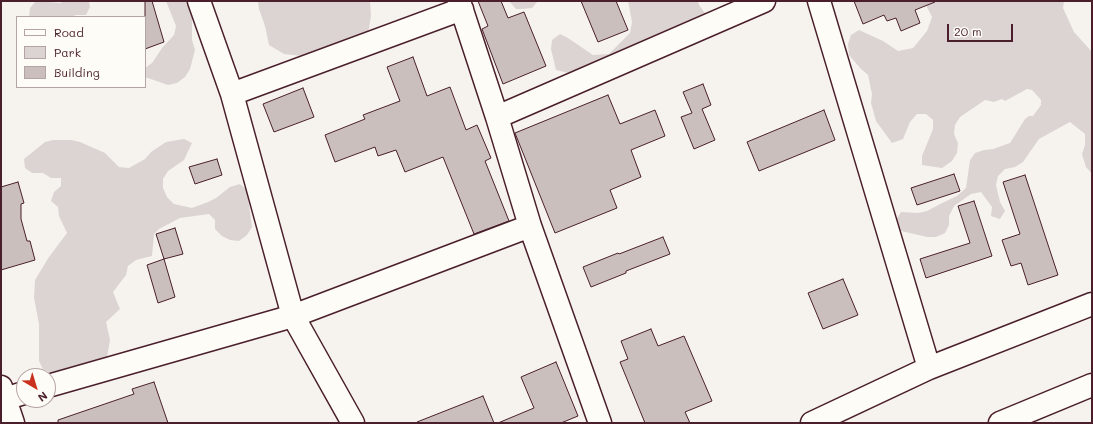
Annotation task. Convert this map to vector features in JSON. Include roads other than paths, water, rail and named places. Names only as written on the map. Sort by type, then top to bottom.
[{"type":"main road","points":[[199,1],[232,94],[293,316],[353,423]]},
{"type":"main road","points":[[497,117],[764,1]]},
{"type":"main road","points":[[820,1],[929,368]]},
{"type":"main road","points":[[232,94],[461,5],[530,226],[600,423]]},
{"type":"main road","points":[[56,384],[293,316],[530,226]]},
{"type":"main road","points":[[812,423],[929,368],[1092,304]]},
{"type":"main road","points":[[1000,423],[1092,384]]},
{"type":"main road","points":[[8,394],[13,423]]}]
